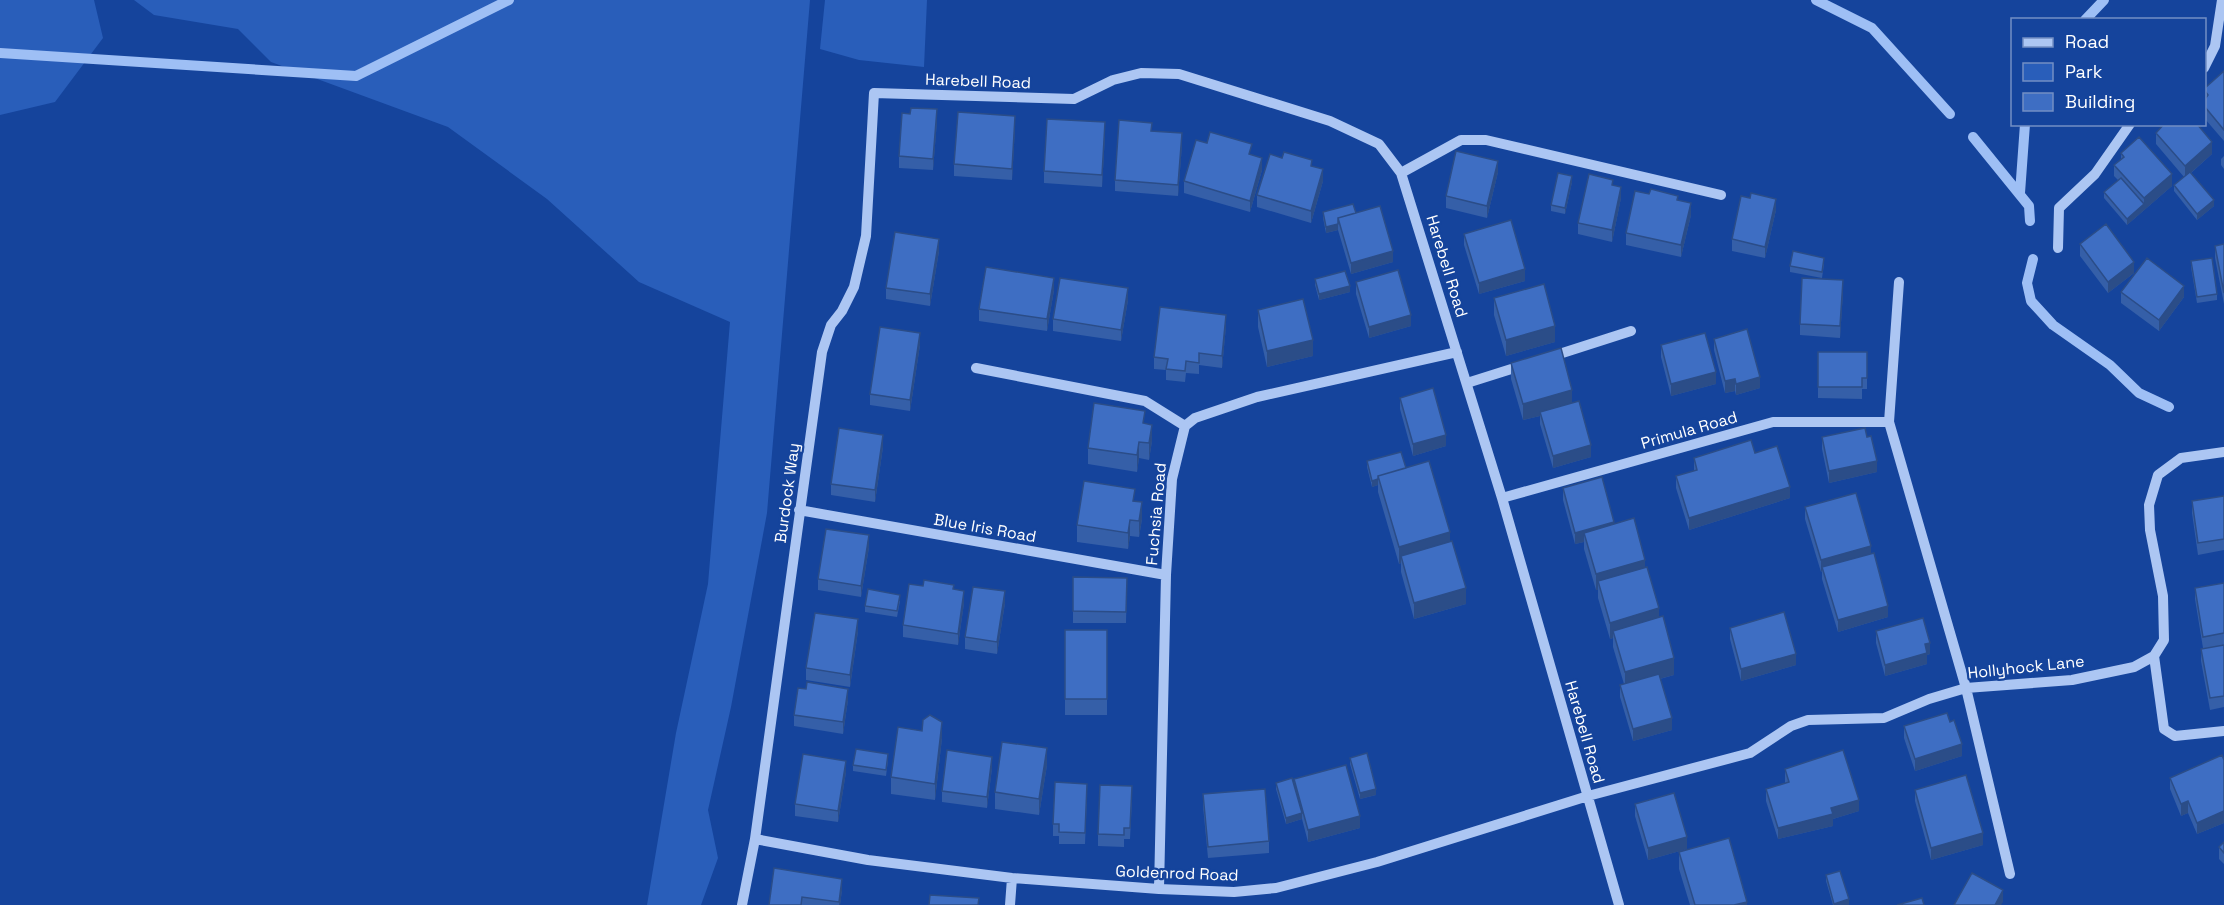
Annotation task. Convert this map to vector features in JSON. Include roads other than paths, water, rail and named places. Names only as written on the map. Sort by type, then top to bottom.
[{"type":"street","points":[[2206,66],[2215,46],[2222,0]]},
{"type":"street","name":"Harebell Road","points":[[874,93],[1074,99],[1113,80],[1141,73],[1179,74],[1330,121],[1379,144],[1401,173],[1502,498],[1619,905]]},
{"type":"street","name":"Burdock Way","points":[[742,905],[754,839],[822,352],[831,325],[842,311],[854,287],[866,236],[874,93]]},
{"type":"street","points":[[2058,248],[2059,208],[2095,174],[2129,126]]},
{"type":"street","points":[[1401,173],[1461,140],[1486,140],[1721,195]]},
{"type":"street","points":[[1899,282],[1889,422],[1966,688],[2010,874]]},
{"type":"street","points":[[1467,383],[1631,331]]},
{"type":"street","points":[[976,368],[1145,401],[1185,426],[1196,418],[1257,397],[1457,352]]},
{"type":"street","name":"Primula Road","points":[[1502,498],[1773,422],[1889,422]]},
{"type":"street","name":"Fuchsia Road","points":[[1160,889],[1166,575],[1172,479],[1185,426]]},
{"type":"street","points":[[2224,452],[2181,458],[2158,476],[2149,505],[2163,596],[2164,640],[2154,656],[2164,729],[2175,736],[2224,731]]},
{"type":"street","name":"Blue Iris Road","points":[[799,510],[1166,575]]},
{"type":"street","name":"Hollyhock Lane","points":[[1588,796],[1750,753],[1791,726],[1808,720],[1884,718],[1929,699],[1966,688],[2072,680],[2134,666],[2154,656]]},
{"type":"street","name":"Goldenrod Road","points":[[754,839],[868,860],[1012,878],[1234,892],[1276,888],[1377,862],[1588,796]]},
{"type":"street","points":[[1010,905],[1012,878]]},
{"type":"waterway","points":[[0,53],[356,76],[509,0]]},
{"type":"waterway","points":[[1816,0],[1872,28],[1950,114]]},
{"type":"waterway","points":[[2087,18],[2104,0]]},
{"type":"waterway","points":[[2020,193],[2025,126]]},
{"type":"waterway","points":[[1973,137],[2029,206],[2030,221]]},
{"type":"waterway","points":[[2033,259],[2027,283],[2031,301],[2053,325],[2110,365],[2139,393],[2169,407]]}]
